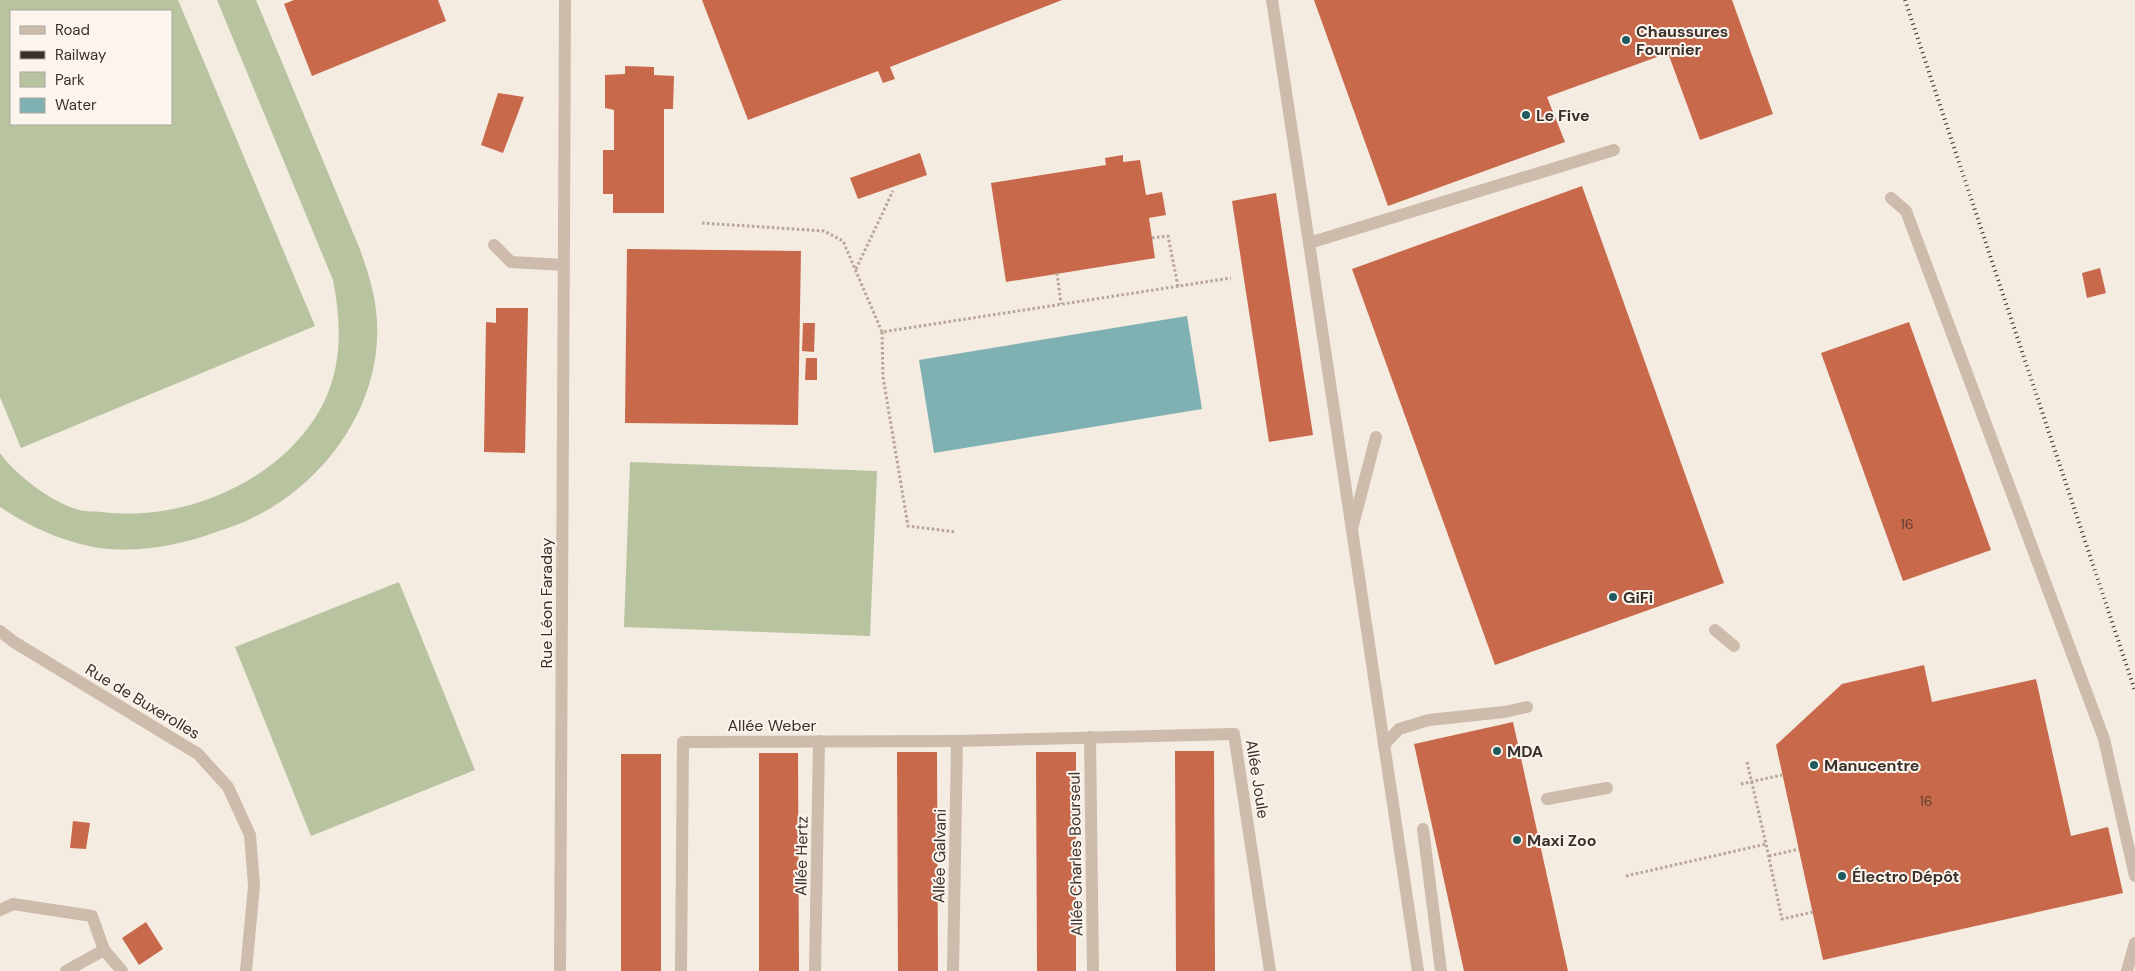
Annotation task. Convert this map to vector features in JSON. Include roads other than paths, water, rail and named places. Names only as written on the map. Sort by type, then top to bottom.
[{"type":"street","name":"Rue Léon Faraday","points":[[560,971],[566,0]]},
{"type":"street","points":[[1272,0],[1418,971]]},
{"type":"street","points":[[1308,243],[1614,150]]},
{"type":"street","points":[[1892,198],[1906,211],[2104,739],[2135,876]]},
{"type":"street","points":[[494,245],[510,262],[564,265]]},
{"type":"street","points":[[1352,530],[1376,437]]},
{"type":"street","points":[[1715,630],[1734,646]]},
{"type":"street","name":"Rue de Buxerolles","points":[[0,631],[14,642],[198,754],[228,787],[250,834],[254,886],[246,971]]},
{"type":"street","points":[[1384,745],[1399,729],[1428,720],[1504,712],[1527,707]]},
{"type":"street","name":"Allée Joule","points":[[1090,737],[1234,734],[1270,971]]},
{"type":"street","name":"Allée Weber","points":[[681,971],[683,742],[956,741],[1090,737]]},
{"type":"street","name":"Allée Charles Bourseul","points":[[1090,737],[1093,971]]},
{"type":"street","name":"Allée Galvani","points":[[954,971],[956,741]]},
{"type":"street","name":"Allée Hertz","points":[[815,971],[819,742]]},
{"type":"street","points":[[1547,799],[1607,788]]},
{"type":"street","points":[[1423,829],[1441,971]]},
{"type":"street","points":[[0,910],[13,904],[92,916],[104,950],[122,971]]},
{"type":"street","points":[[2127,971],[2135,944]]},
{"type":"street","points":[[66,971],[104,950]]},
{"type":"water","points":[[1187,316],[1202,409],[934,453],[919,360]]},
{"type":"railway","points":[[1905,0],[2135,691]]},
{"type":"place","name":"Chaussures Fournier","points":[[1626,40]]},
{"type":"place","name":"Le Five","points":[[1526,115]]},
{"type":"place","name":"GiFi","points":[[1613,597]]},
{"type":"place","name":"MDA","points":[[1497,751]]},
{"type":"place","name":"Manucentre","points":[[1814,765]]},
{"type":"place","name":"Maxi Zoo","points":[[1517,840]]},
{"type":"place","name":"Électro Dépôt","points":[[1842,876]]}]
